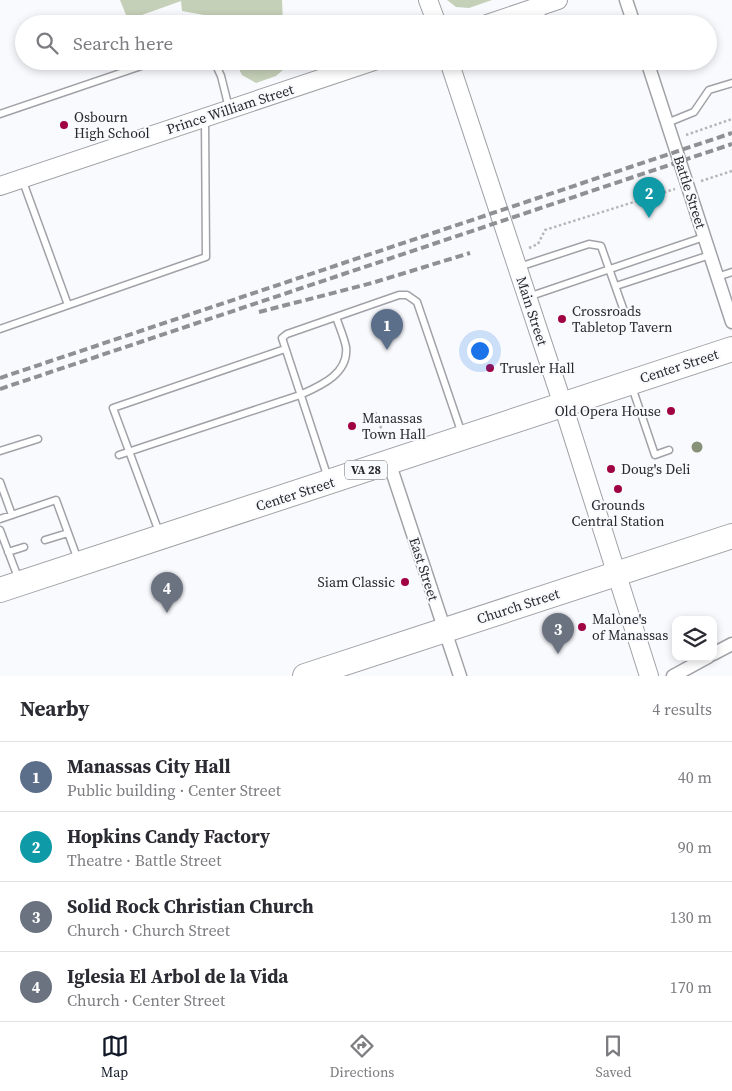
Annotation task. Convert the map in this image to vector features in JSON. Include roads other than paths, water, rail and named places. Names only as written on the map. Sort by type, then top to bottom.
[{"type":"highway","name":"Center Street","points":[[10,587],[732,349]]},
{"type":"highway","name":"Church Street","points":[[305,676],[345,666],[445,630],[732,536]]},
{"type":"street","points":[[428,0],[434,15]]},
{"type":"street","points":[[513,15],[558,0]]},
{"type":"street","points":[[626,0],[631,15]]},
{"type":"street","name":"Prince William Street","points":[[0,186],[347,70]]},
{"type":"street","name":"Main Street","points":[[452,70],[563,405],[649,676]]},
{"type":"street","name":"Battle Street","points":[[650,70],[732,322]]},
{"type":"street","name":"East Street","points":[[389,462],[460,676]]},
{"type":"street","points":[[717,652],[732,644]]},
{"type":"street","points":[[673,676],[701,661]]},
{"type":"lane","points":[[539,6],[542,15]]},
{"type":"lane","points":[[0,114],[130,70]]},
{"type":"lane","points":[[218,70],[229,110]]},
{"type":"lane","points":[[667,123],[694,112],[709,90],[732,83]]},
{"type":"lane","points":[[0,328],[206,257],[205,118]]},
{"type":"lane","points":[[22,179],[68,305]]},
{"type":"lane","points":[[528,298],[704,237]]},
{"type":"lane","points":[[515,261],[589,244],[597,244],[601,246],[624,311]]},
{"type":"lane","points":[[616,286],[710,255]]},
{"type":"lane","points":[[717,277],[732,272]]},
{"type":"lane","points":[[330,482],[282,341],[287,334],[398,295],[407,295],[417,302],[464,438]]},
{"type":"lane","points":[[118,455],[300,395],[328,381],[340,368],[346,348],[336,317]]},
{"type":"lane","points":[[161,538],[113,408],[285,349]]},
{"type":"lane","points":[[630,382],[655,455],[669,450]]},
{"type":"lane","points":[[0,451],[38,439]]},
{"type":"lane","points":[[0,482],[12,515]]},
{"type":"lane","points":[[0,519],[56,500],[79,564]]},
{"type":"lane","points":[[0,530],[8,552],[10,587]]},
{"type":"lane","points":[[45,540],[68,533]]},
{"type":"lane","points":[[8,552],[24,546]]},
{"type":"railway","points":[[0,378],[732,133]]},
{"type":"railway","points":[[0,389],[732,144]]},
{"type":"railway","points":[[259,312],[372,283],[470,253]]},
{"type":"place","name":"Osbourn High School","points":[[64,125]]},
{"type":"place","name":"Hopkins Candy Factory","points":[[649,218]]},
{"type":"place","name":"Crossroads Tabletop Tavern","points":[[562,319]]},
{"type":"place","name":"Manassas City Hall","points":[[387,350]]},
{"type":"place","name":"Trusler Hall","points":[[490,368]]},
{"type":"place","name":"Old Opera House","points":[[671,411]]},
{"type":"place","name":"Manassas Town Hall","points":[[352,426]]},
{"type":"place","name":"Doug's Deli","points":[[611,469]]},
{"type":"place","name":"Grounds Central Station","points":[[618,489]]},
{"type":"place","name":"Siam Classic","points":[[405,582]]},
{"type":"place","name":"Iglesia El Arbol de la Vida","points":[[167,613]]},
{"type":"place","name":"Malone's of Manassas","points":[[582,627]]},
{"type":"place","name":"Solid Rock Christian Church","points":[[558,654]]}]
